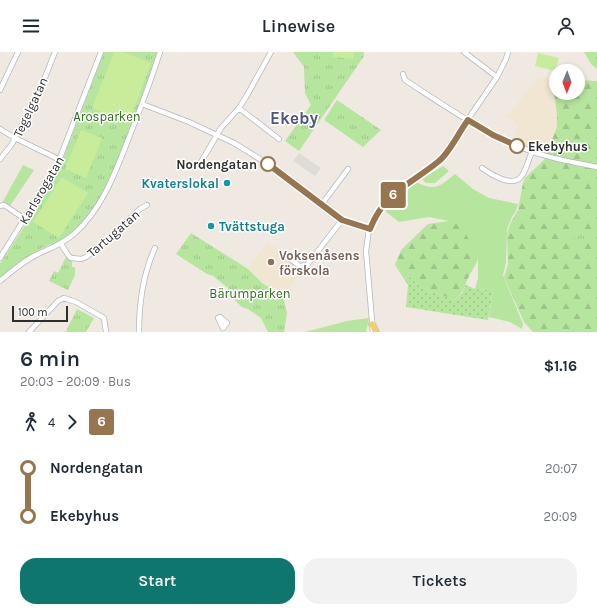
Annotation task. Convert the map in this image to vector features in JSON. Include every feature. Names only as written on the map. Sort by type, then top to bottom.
[{"type":"main road","points":[[372,324],[373,332]]},
{"type":"street","points":[[0,90],[18,52]]},
{"type":"street","name":"Tegelgatan","points":[[0,159],[12,144],[40,90],[55,52]]},
{"type":"street","name":"Karlsrogatan","points":[[0,258],[50,180],[60,160],[102,52]]},
{"type":"street","points":[[0,281],[20,264],[61,244],[86,222],[106,192],[142,104],[160,52]]},
{"type":"street","points":[[201,162],[217,134],[239,108],[271,52]]},
{"type":"street","points":[[464,52],[497,77]]},
{"type":"street","points":[[372,324],[366,251],[370,229],[375,216],[395,192],[440,160],[497,77],[508,52]]},
{"type":"street","points":[[403,74],[405,80],[493,135],[529,151],[597,167]]},
{"type":"street","points":[[142,104],[217,134],[251,152],[342,220],[370,229]]},
{"type":"street","points":[[239,108],[279,139]]},
{"type":"street","points":[[0,129],[60,160]]},
{"type":"street","points":[[482,168],[495,176],[510,181],[516,180],[520,178],[531,154]]},
{"type":"street","points":[[322,204],[348,169]]},
{"type":"street","points":[[1,206],[4,205],[25,219]]},
{"type":"street","name":"Tartugatan","points":[[61,244],[71,258],[81,259],[86,257],[104,243],[140,209],[147,205]]},
{"type":"street","points":[[284,255],[300,266],[308,265],[342,220]]},
{"type":"street","points":[[139,332],[141,302],[145,276],[155,248]]},
{"type":"street","points":[[29,332],[58,301],[64,298],[76,302],[104,318],[106,332]]},
{"type":"shaded area","points":[[539,77],[549,78],[549,100],[555,100],[557,127],[546,155],[513,142],[518,125],[507,116]]},
{"type":"shaded area","points":[[299,153],[321,168],[315,176],[293,161]]},
{"type":"shaded area","name":"Voksenåsens förskola","points":[[268,242],[280,251],[279,255],[302,271],[283,296],[262,283],[248,269]]},
{"type":"green space","name":"Arosparken","points":[[104,52],[158,52],[113,172],[98,202],[84,221],[66,238],[56,244],[51,244],[42,248],[19,262],[0,278],[0,264],[58,172]]},
{"type":"green space","points":[[114,52],[123,52],[151,63],[129,122],[92,108]]},
{"type":"green space","points":[[293,52],[364,52],[364,56],[299,151],[285,141],[311,105],[305,93],[304,67]]},
{"type":"green space","points":[[333,52],[354,52],[353,59],[333,57]]},
{"type":"green space","points":[[584,52],[597,52],[597,69],[591,64]]},
{"type":"green space","points":[[538,53],[559,58],[557,64],[549,64],[549,70],[535,66]]},
{"type":"green space","points":[[585,80],[597,81],[597,332],[533,332],[524,322],[504,277],[508,264],[508,230],[518,210],[523,183],[525,178],[544,160],[557,127],[555,100],[585,100]]},
{"type":"green space","points":[[337,100],[381,130],[363,147],[324,120]]},
{"type":"green space","points":[[81,130],[102,138],[86,178],[65,169]]},
{"type":"green space","points":[[23,165],[34,170],[8,209],[1,205]]},
{"type":"green space","points":[[443,166],[449,171],[435,183],[426,183],[422,179]]},
{"type":"green space","points":[[455,174],[473,189],[489,198],[518,204],[507,229],[506,263],[503,275],[523,324],[522,329],[510,322],[489,317],[493,290],[475,289],[478,278],[478,259],[449,221],[429,217],[399,222],[385,211],[416,182],[428,187],[433,187],[445,182]]},
{"type":"green space","points":[[62,177],[88,193],[59,238],[33,222]]},
{"type":"green space","points":[[449,221],[460,225],[478,259],[463,290],[455,300],[422,288],[395,265],[401,250],[428,224]]},
{"type":"green space","points":[[572,226],[589,230],[589,236],[586,240],[580,241],[574,238]]},
{"type":"green space","name":"Bärumparken","points":[[191,233],[248,269],[262,283],[283,296],[287,313],[284,332],[268,332],[261,318],[248,309],[242,307],[228,294],[228,288],[213,276],[207,274],[176,254]]},
{"type":"green space","points":[[66,257],[72,261],[72,267],[75,267],[75,275],[68,290],[49,281],[54,271],[58,273]]},
{"type":"green space","points":[[395,265],[422,288],[455,300],[462,293],[466,285],[475,289],[493,290],[488,320],[406,307],[408,285]]},
{"type":"green space","points":[[77,309],[94,318],[86,332],[64,332],[66,331]]},
{"type":"green space","points":[[369,318],[366,332],[305,332],[347,321]]},
{"type":"bus line","name":"6","points":[[268,164],[342,220],[370,229],[375,216],[384,204],[395,192],[440,160],[468,120],[472,124],[517,146]]},
{"type":"place","name":"Ekebyhus","points":[[517,146]]},
{"type":"place","name":"Nordengatan","points":[[268,164]]},
{"type":"place","name":"Kvaterslokal","points":[[227,183]]},
{"type":"place","name":"Tvättstuga","points":[[211,226]]},
{"type":"place","name":"Voksenåsens förskola","points":[[271,262]]},
{"type":"district","name":"Ekeby","points":[[294,118]]}]
